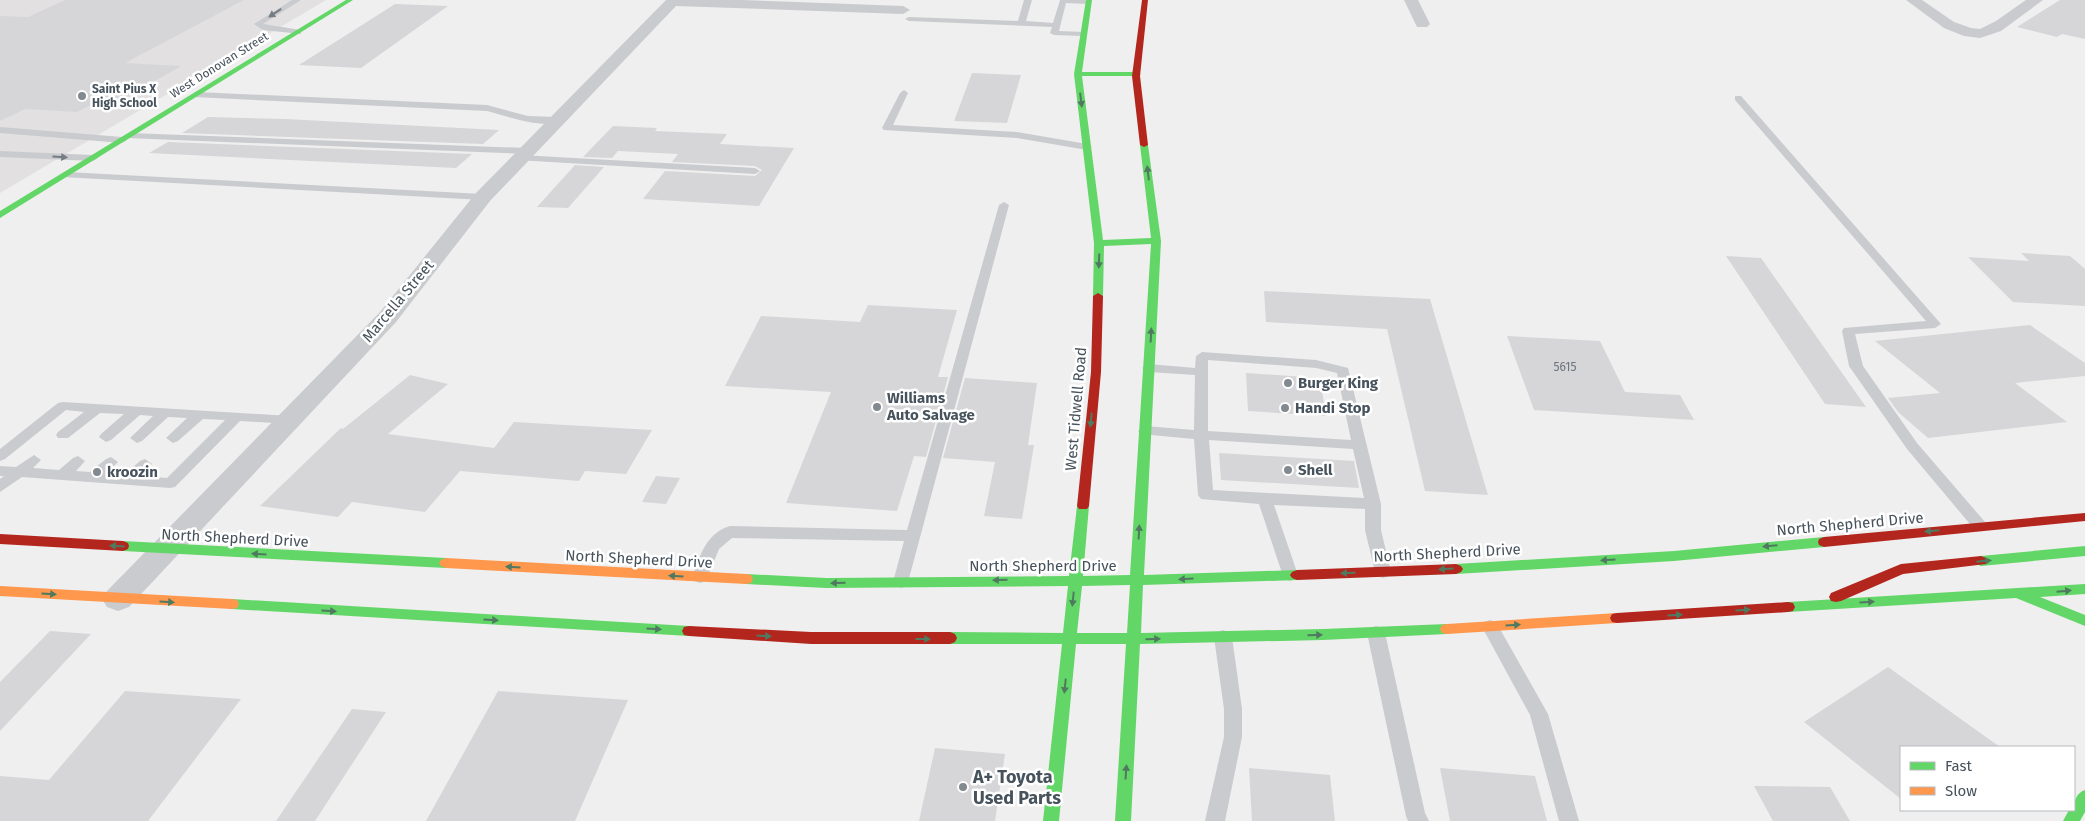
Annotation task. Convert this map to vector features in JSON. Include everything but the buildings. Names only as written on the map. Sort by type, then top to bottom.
[{"type":"main road","name":"West Donovan Street","points":[[0,215],[350,0]]},
{"type":"main road","points":[[1123,821],[1156,241],[1136,74],[1145,0]]},
{"type":"main road","name":"West Tidwell Road","points":[[1051,821],[1096,372],[1100,243],[1078,74],[1089,1]]},
{"type":"main road","points":[[1078,74],[1136,74]]},
{"type":"main road","points":[[1100,243],[1156,241]]},
{"type":"main road","points":[[1980,526],[2085,507]]},
{"type":"main road","name":"North Shepherd Drive","points":[[0,539],[826,583],[1075,579],[1137,580],[1382,572],[1674,556],[2085,517]]},
{"type":"main road","points":[[1819,605],[1901,569],[2085,550]]},
{"type":"main road","points":[[0,591],[811,638],[1133,639],[1376,633],[2085,589]]},
{"type":"main road","points":[[2019,594],[2085,621]]},
{"type":"main road","points":[[2071,821],[2085,796]]},
{"type":"street","points":[[1411,0],[1422,24]]},
{"type":"street","points":[[1912,0],[1954,27],[1976,32],[1990,31],[2036,0]]},
{"type":"street","points":[[673,1],[906,15]]},
{"type":"street","name":"Marcella Street","points":[[118,599],[388,317],[483,197],[673,1]]},
{"type":"lane","points":[[298,0],[258,24],[263,28],[298,32]]},
{"type":"lane","points":[[1021,24],[1028,0]]},
{"type":"lane","points":[[1084,34],[1054,33],[1055,25],[1063,0],[1089,1]]},
{"type":"lane","points":[[906,15],[1055,25]]},
{"type":"lane","points":[[904,93],[887,128],[1017,135],[1087,147]]},
{"type":"lane","points":[[196,95],[487,108],[528,119],[557,120]]},
{"type":"lane","points":[[1738,98],[1935,324],[1848,331],[1856,366],[1912,446],[1980,526]]},
{"type":"lane","points":[[0,130],[126,138],[523,155],[755,172]]},
{"type":"lane","points":[[0,154],[93,158]]},
{"type":"lane","points":[[66,175],[483,197]]},
{"type":"lane","points":[[901,582],[1004,205]]},
{"type":"lane","points":[[1373,504],[1206,494],[1201,434],[1202,356],[1316,364],[1343,371],[1373,504],[1373,530],[1382,572]]},
{"type":"lane","points":[[1149,368],[1202,372]]},
{"type":"lane","points":[[0,456],[63,406],[290,420]]},
{"type":"lane","points":[[63,435],[97,408]]},
{"type":"lane","points":[[106,437],[136,411]]},
{"type":"lane","points":[[137,438],[165,412]]},
{"type":"lane","points":[[173,438],[199,415]]},
{"type":"lane","points":[[0,471],[170,483],[237,416]]},
{"type":"lane","points":[[1145,431],[1359,444]]},
{"type":"lane","points":[[0,487],[34,460]]},
{"type":"lane","points":[[62,476],[78,461]]},
{"type":"lane","points":[[94,477],[111,462]]},
{"type":"lane","points":[[128,479],[145,464]]},
{"type":"lane","points":[[1265,499],[1290,575]]},
{"type":"lane","points":[[700,577],[716,541],[719,537],[730,532],[914,536]]},
{"type":"lane","points":[[1490,627],[1539,714],[1569,821]]},
{"type":"lane","points":[[1376,633],[1417,819]]},
{"type":"lane","points":[[1215,821],[1215,813],[1234,737],[1233,709],[1223,637]]},
{"type":"shaded area","name":"Saint Pius X High School","points":[[0,0],[326,0],[0,193]]},
{"type":"traffic: fast","points":[[0,215],[350,0]]},
{"type":"traffic: fast","points":[[1089,0],[1078,74],[1099,243],[1098,296]]},
{"type":"traffic: fast","points":[[1078,74],[1137,74]]},
{"type":"traffic: fast","points":[[1123,821],[1156,241],[1144,145]]},
{"type":"traffic: fast","points":[[1099,243],[1156,241]]},
{"type":"traffic: fast","points":[[1051,821],[1083,506]]},
{"type":"traffic: fast","points":[[1456,569],[1674,556],[1824,542]]},
{"type":"traffic: fast","points":[[123,546],[446,563]]},
{"type":"traffic: fast","points":[[1981,561],[2085,551]]},
{"type":"traffic: fast","points":[[746,579],[826,583],[1137,580],[1297,575]]},
{"type":"traffic: fast","points":[[1788,607],[2085,589]]},
{"type":"traffic: fast","points":[[2019,594],[2085,621]]},
{"type":"traffic: fast","points":[[232,604],[689,631]]},
{"type":"traffic: fast","points":[[950,638],[1261,637],[1447,629]]},
{"type":"traffic: fast","points":[[2071,821],[2085,797]]},
{"type":"traffic: slow","points":[[446,563],[746,579]]},
{"type":"traffic: slow","points":[[0,591],[232,604]]},
{"type":"traffic: slow","points":[[1447,629],[1617,618]]},
{"type":"traffic: jam","points":[[1144,145],[1136,76],[1145,0]]},
{"type":"traffic: jam","points":[[1083,506],[1096,372],[1098,296]]},
{"type":"traffic: jam","points":[[1824,542],[2085,517]]},
{"type":"traffic: jam","points":[[0,539],[123,546]]},
{"type":"traffic: jam","points":[[1836,597],[1901,569],[1981,561]]},
{"type":"traffic: jam","points":[[1297,575],[1456,569]]},
{"type":"traffic: jam","points":[[1617,618],[1788,607]]},
{"type":"traffic: jam","points":[[689,631],[811,638],[950,638]]},
{"type":"place","name":"Saint Pius X High School","points":[[82,96]]},
{"type":"place","name":"Burger King","points":[[1288,383]]},
{"type":"place","name":"Williams Auto Salvage","points":[[877,407]]},
{"type":"place","name":"Handi Stop","points":[[1285,408]]},
{"type":"place","name":"Shell","points":[[1288,470]]},
{"type":"place","name":"kroozin","points":[[97,472]]},
{"type":"place","name":"A+ Toyota Used Parts","points":[[963,787]]}]
